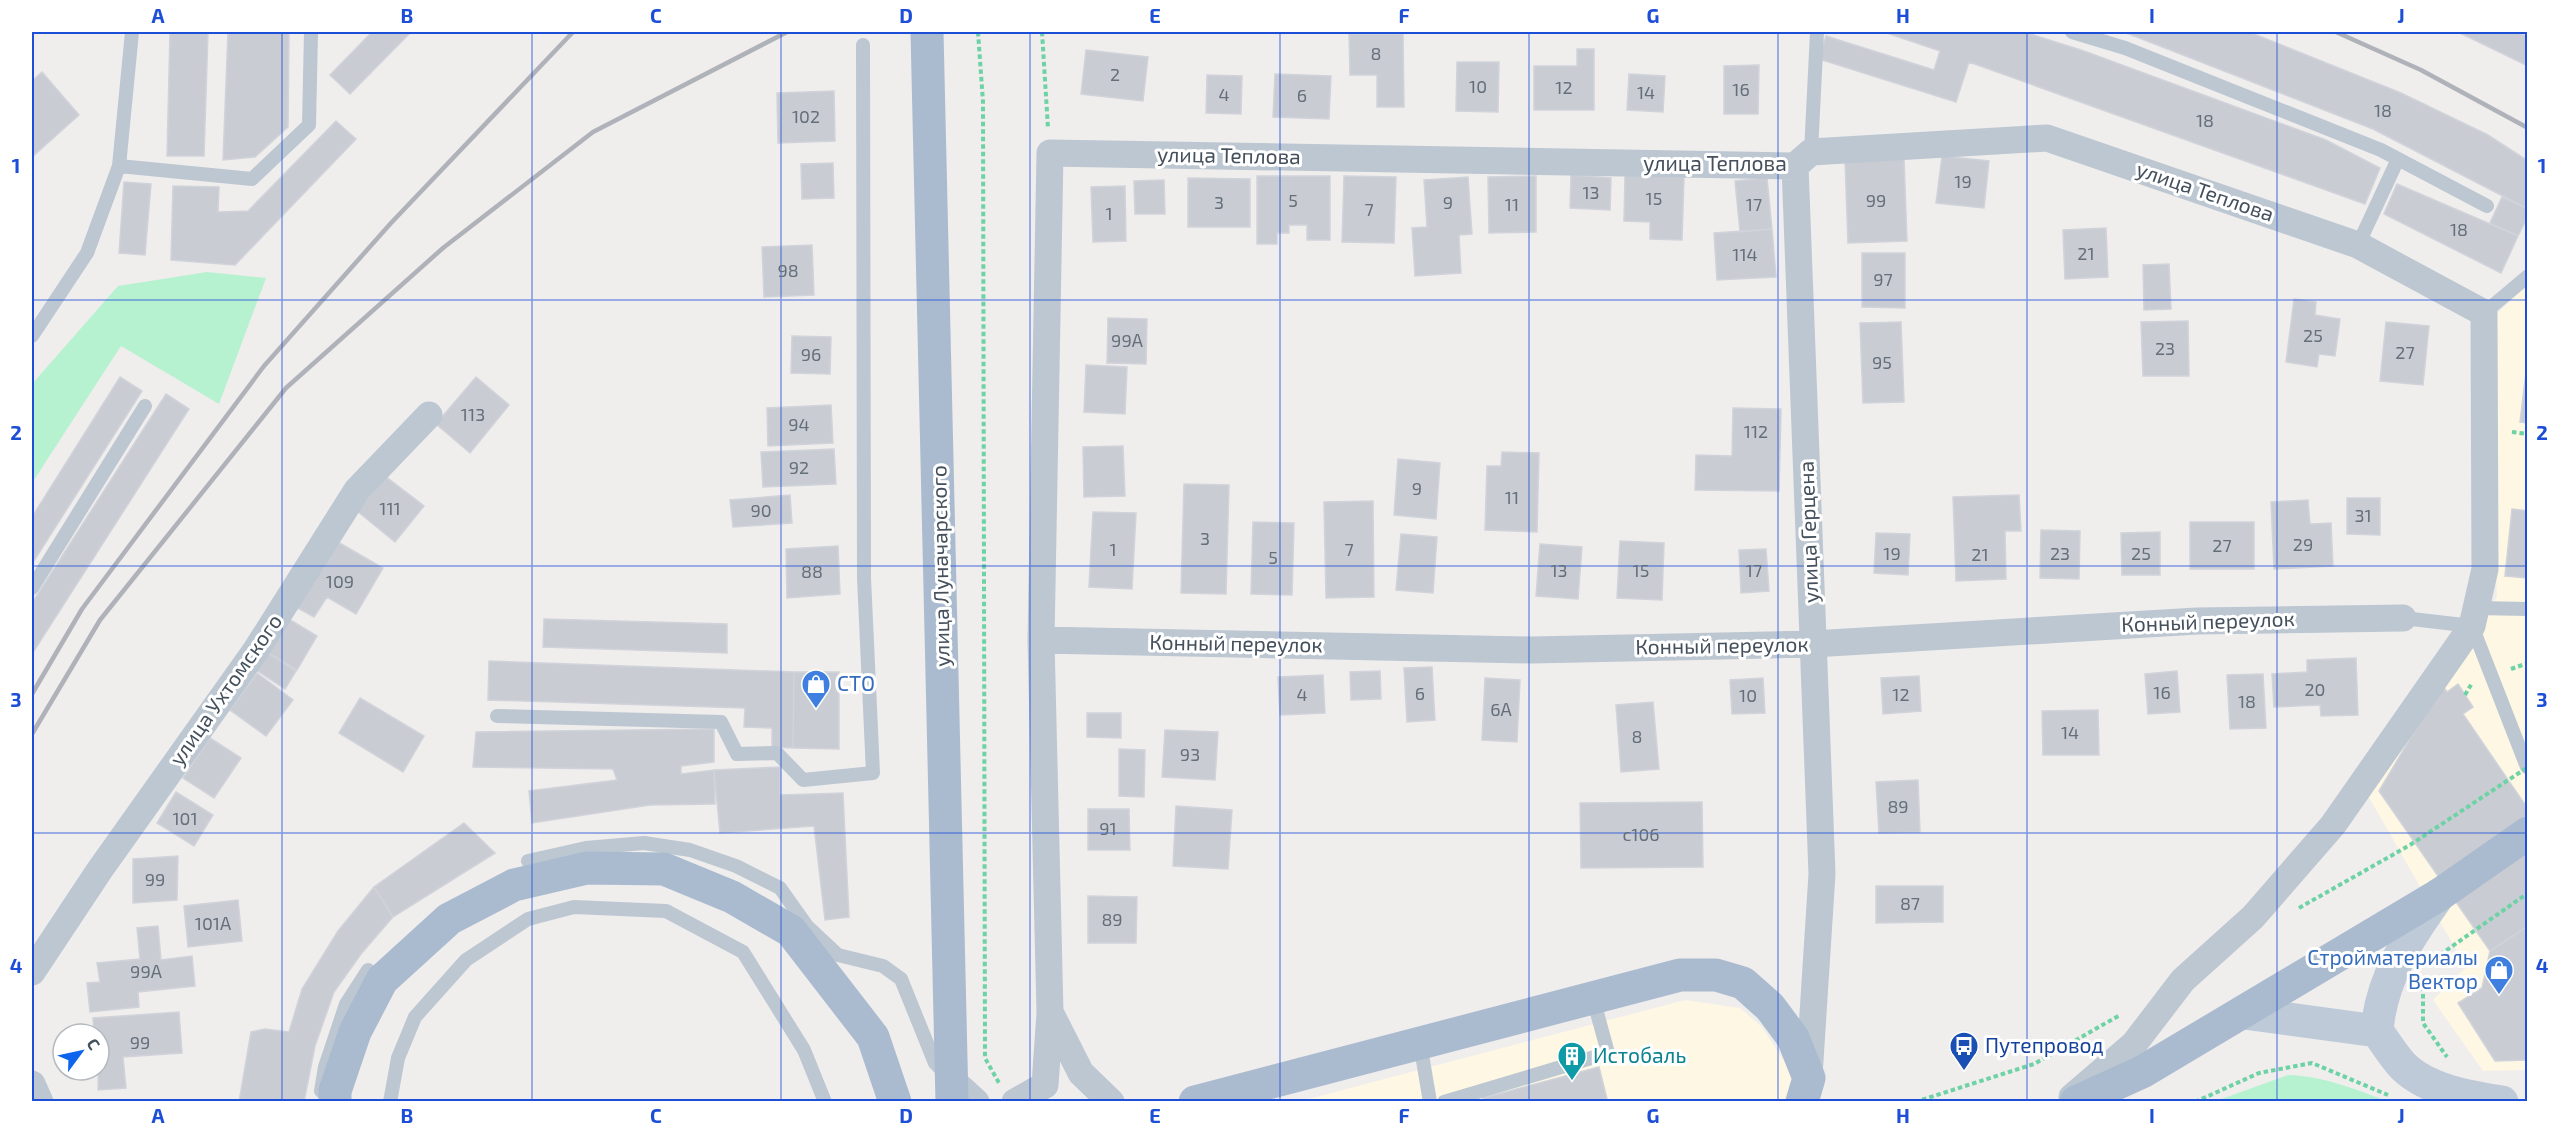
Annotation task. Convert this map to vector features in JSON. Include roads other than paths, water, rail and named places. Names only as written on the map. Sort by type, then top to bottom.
[{"type":"main road","name":"улица Луначарского","points":[[928,42],[960,1095]]},
{"type":"main road","points":[[2076,1101],[2142,1072],[2244,1013],[2439,895],[2528,833]]},
{"type":"main road","points":[[335,1101],[335,1091],[355,1032],[382,980],[449,919],[514,885],[587,868],[664,869],[732,897],[791,932],[873,1037],[895,1101]]},
{"type":"main road","points":[[2376,1031],[2386,983],[2407,941],[2439,895]]},
{"type":"main road","points":[[1196,1101],[1680,975],[1716,975],[1743,983],[1770,1007],[1793,1038],[1806,1090]]},
{"type":"main road","points":[[2244,1013],[2376,1031],[2403,1066],[2425,1080],[2451,1092],[2502,1101]]},
{"type":"street","name":"улица Теплова","points":[[1041,640],[1050,153],[1803,159],[2047,138],[2358,244],[2484,313]]},
{"type":"street","name":"улица Герцена","points":[[1803,159],[1813,644],[1822,874],[1806,1090]]},
{"type":"street","points":[[2066,1101],[2134,1044],[2182,980],[2253,917],[2333,825],[2474,617],[2485,569],[2484,313]]},
{"type":"street","name":"улица Ухтомского","points":[[32,972],[99,871],[256,650],[357,490],[429,414]]},
{"type":"street","name":"Конный переулок","points":[[1041,640],[1532,650],[1813,644],[2197,621],[2403,618]]},
{"type":"street","points":[[1010,1097],[1045,1085],[1050,1013],[1041,640]]},
{"type":"street","points":[[1050,1013],[1081,1073],[1111,1101]]},
{"type":"street","points":[[32,1084],[40,1101]]},
{"type":"lane","points":[[32,336],[87,253],[119,166],[132,32]]},
{"type":"lane","points":[[119,166],[252,179],[309,125],[311,32]]},
{"type":"lane","points":[[1803,159],[1817,32]]},
{"type":"lane","points":[[2072,32],[2125,48],[2381,150],[2487,206]]},
{"type":"lane","points":[[497,716],[721,722],[738,754],[777,753],[803,780],[873,773],[864,578],[863,45]]},
{"type":"lane","points":[[2358,244],[2398,159]]},
{"type":"lane","points":[[2484,313],[2528,276]]},
{"type":"lane","points":[[32,588],[146,406]]},
{"type":"lane","points":[[2403,618],[2474,617],[2528,609]]},
{"type":"lane","points":[[2474,617],[2528,767]]},
{"type":"lane","points":[[528,861],[586,848],[644,843],[690,850],[736,866],[780,888],[807,926],[838,955],[883,966],[901,979],[935,1063],[960,1095]]},
{"type":"lane","points":[[390,1101],[398,1058],[415,1017],[466,960],[528,919],[574,907],[666,910],[743,952],[804,1050],[825,1101]]},
{"type":"lane","points":[[320,1101],[325,1067],[346,1004],[368,970]]},
{"type":"lane","points":[[1444,1101],[1608,1053],[1593,998]]},
{"type":"lane","points":[[1420,1043],[1430,1101]]},
{"type":"railway","points":[[32,694],[82,609],[264,366],[391,223],[573,32]]},
{"type":"railway","points":[[32,734],[100,620],[286,388],[443,248],[593,132],[787,32]]},
{"type":"railway","points":[[2336,32],[2421,70],[2528,128]]},
{"type":"place","name":"СТО","points":[[816,710]]},
{"type":"place","name":"Стройматериалы Вектор","points":[[2499,996]]},
{"type":"place","name":"Путепровод","points":[[1964,1072]]},
{"type":"place","name":"Истобаль","points":[[1572,1082]]}]
